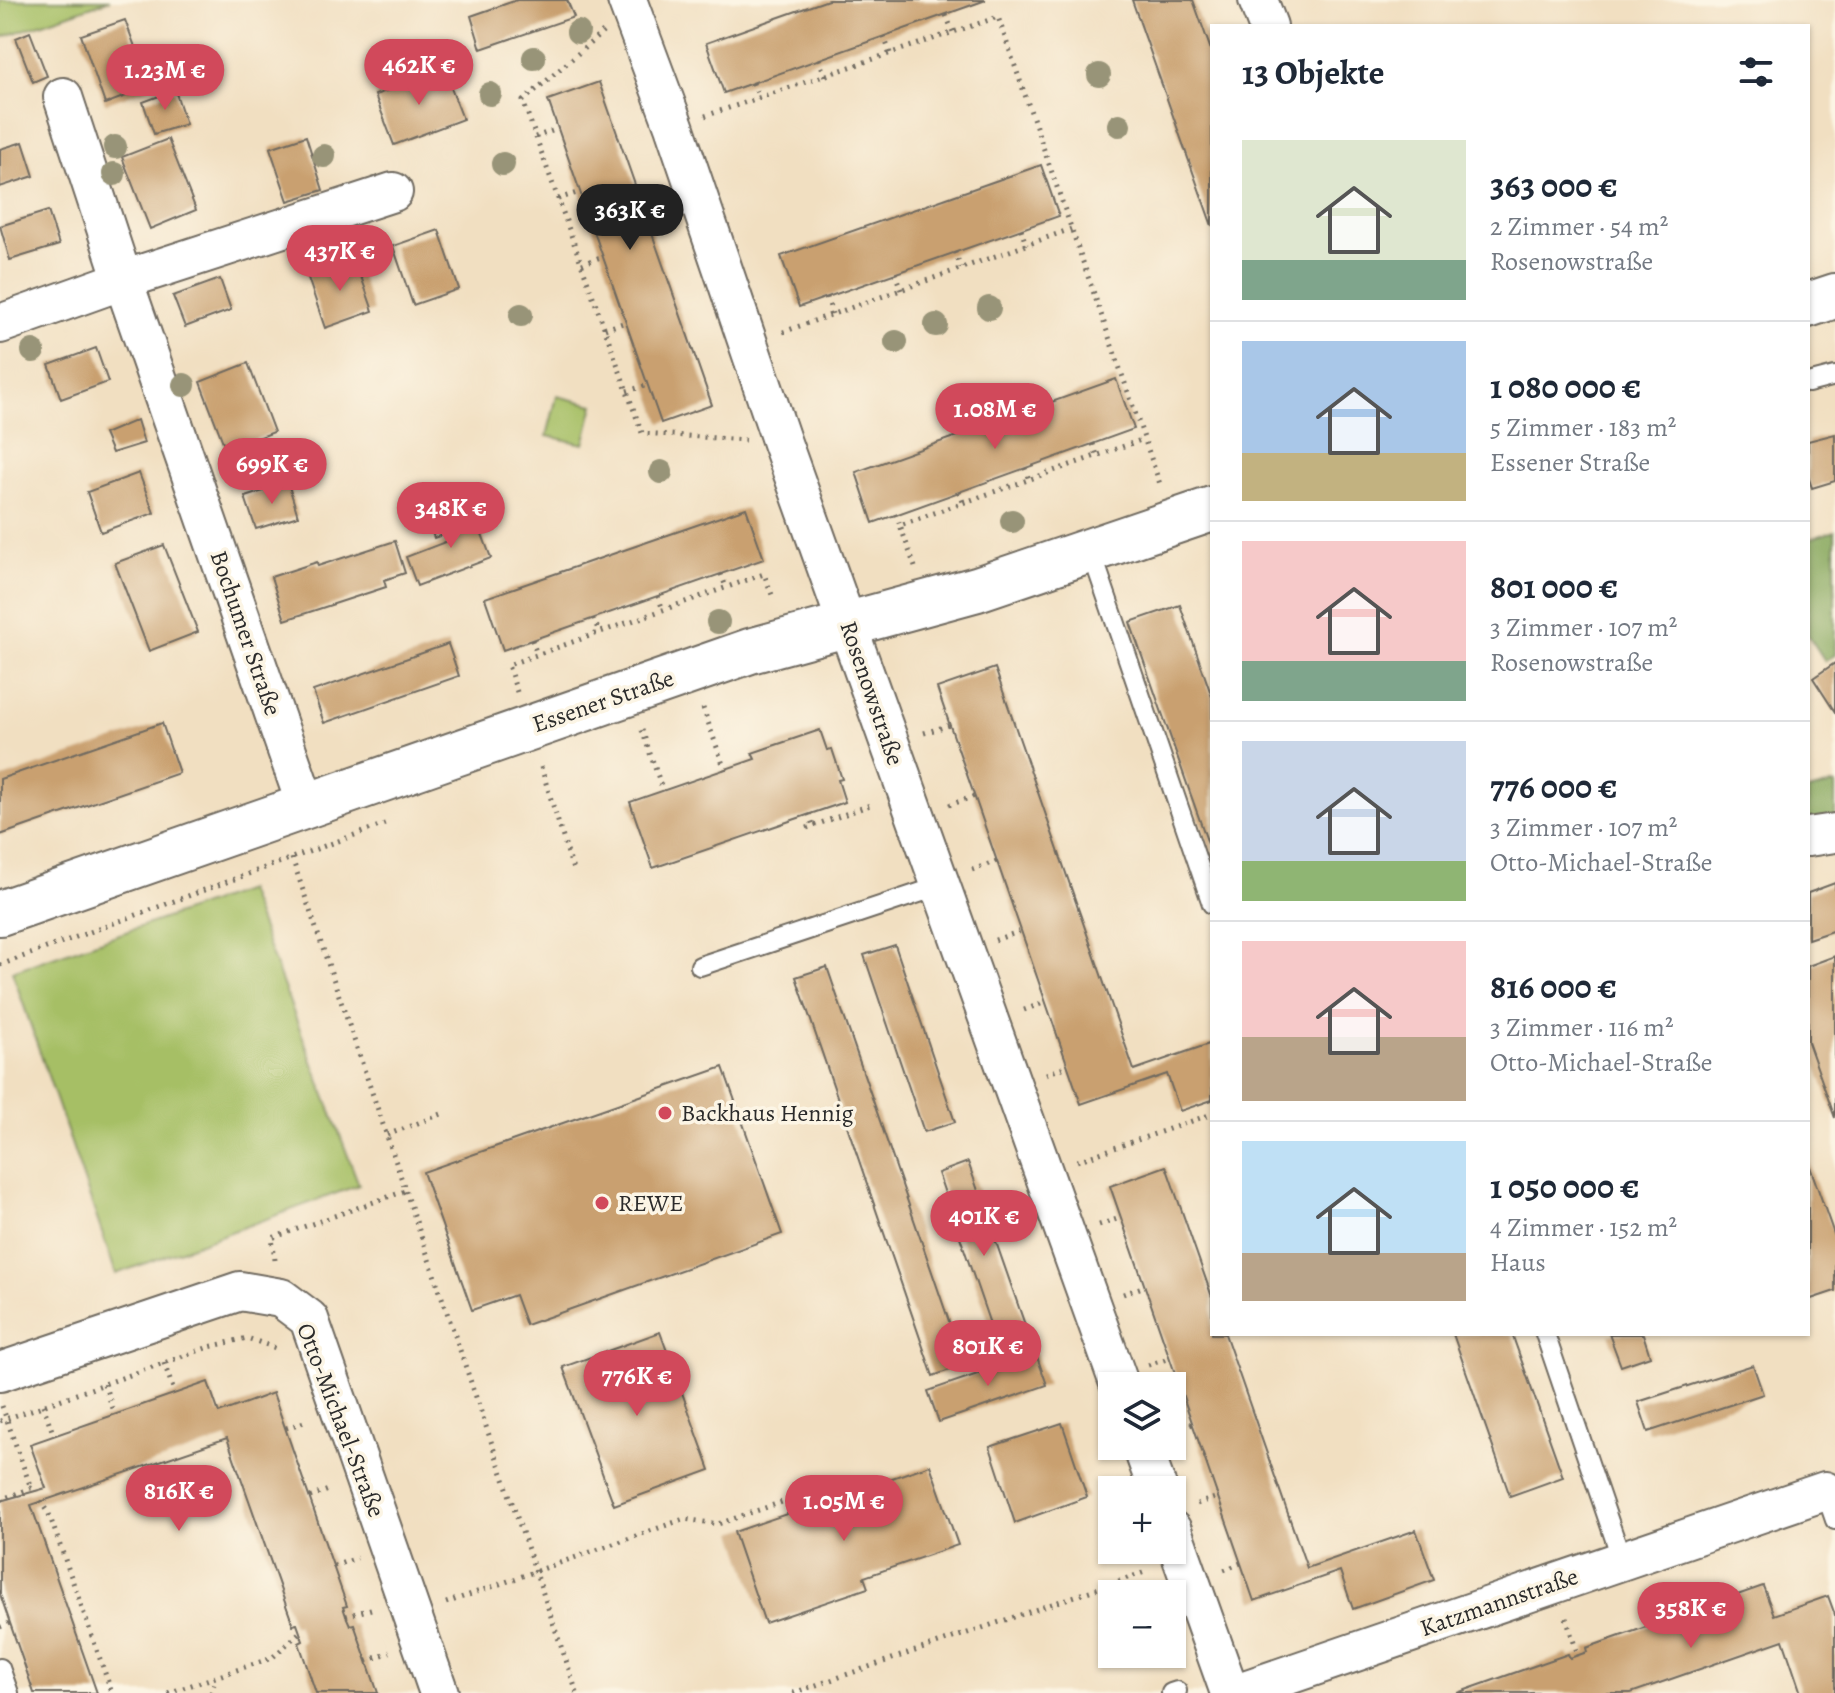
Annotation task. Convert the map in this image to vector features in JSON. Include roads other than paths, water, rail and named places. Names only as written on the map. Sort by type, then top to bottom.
[{"type":"main road","points":[[1810,304],[1835,296]]},
{"type":"main road","name":"Essener Straße","points":[[0,913],[306,805],[535,747],[750,651],[1022,576],[1192,515]]},
{"type":"street","points":[[1258,0],[1267,24]]},
{"type":"street","name":"Rosenowstraße","points":[[629,4],[782,443],[1115,1372]]},
{"type":"street","name":"Bochumer Straße","points":[[63,97],[123,280],[306,805]]},
{"type":"street","points":[[0,324],[123,280],[393,192]]},
{"type":"street","points":[[1810,837],[1835,833]]},
{"type":"street","name":"Otto-Michael-Straße","points":[[0,1372],[240,1291],[281,1298],[309,1319],[398,1623],[439,1693]]},
{"type":"street","name":"Katzmannstraße","points":[[1233,1693],[1622,1560],[1830,1506]]},
{"type":"street","points":[[1185,1564],[1233,1693]]},
{"type":"lane","points":[[1810,382],[1835,376]]},
{"type":"lane","points":[[1091,551],[1210,898]]},
{"type":"lane","points":[[700,966],[940,886]]},
{"type":"lane","points":[[1546,1336],[1622,1560]]},
{"type":"lane","points":[[0,1668],[9,1693]]},
{"type":"place","name":"Backhaus Hennig","points":[[665,1113]]},
{"type":"place","name":"REWE","points":[[602,1203]]}]
